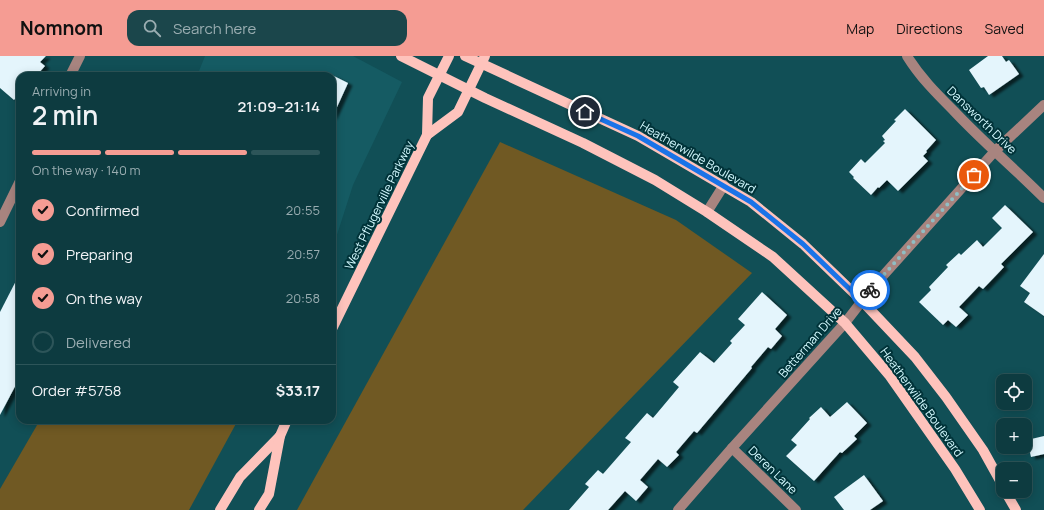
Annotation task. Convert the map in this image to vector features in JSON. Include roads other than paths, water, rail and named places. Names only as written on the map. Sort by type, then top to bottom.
[{"type":"main road","name":"Heatherwilde Boulevard","points":[[401,56],[485,98],[583,143],[655,180],[707,212],[773,257],[845,323],[889,375],[955,469],[980,510]]},
{"type":"main road","name":"West Pflugerville Parkway","points":[[336,321],[427,135],[428,98],[449,56]]},
{"type":"main road","name":"Heatherwilde Boulevard","points":[[465,56],[483,60],[638,136],[751,202],[803,244],[862,301],[915,356],[983,450],[996,473]]},
{"type":"main road","name":"West Pflugerville Parkway","points":[[427,135],[458,112],[483,60]]},
{"type":"main road","points":[[259,510],[269,494],[280,436],[285,424]]},
{"type":"main road","points":[[220,510],[240,477],[280,436]]},
{"type":"main road","points":[[1010,498],[1016,510]]},
{"type":"street","points":[[72,72],[80,56]]},
{"type":"street","name":"Dansworth Drive","points":[[907,56],[915,69],[931,88],[965,123],[1044,198]]},
{"type":"street","name":"Betterman Drive","points":[[678,510],[845,323],[872,288],[995,151],[1044,105]]},
{"type":"street","points":[[707,212],[724,186]]},
{"type":"street","points":[[0,222],[16,189]]},
{"type":"street","name":"Deren Lane","points":[[732,448],[796,510]]}]
